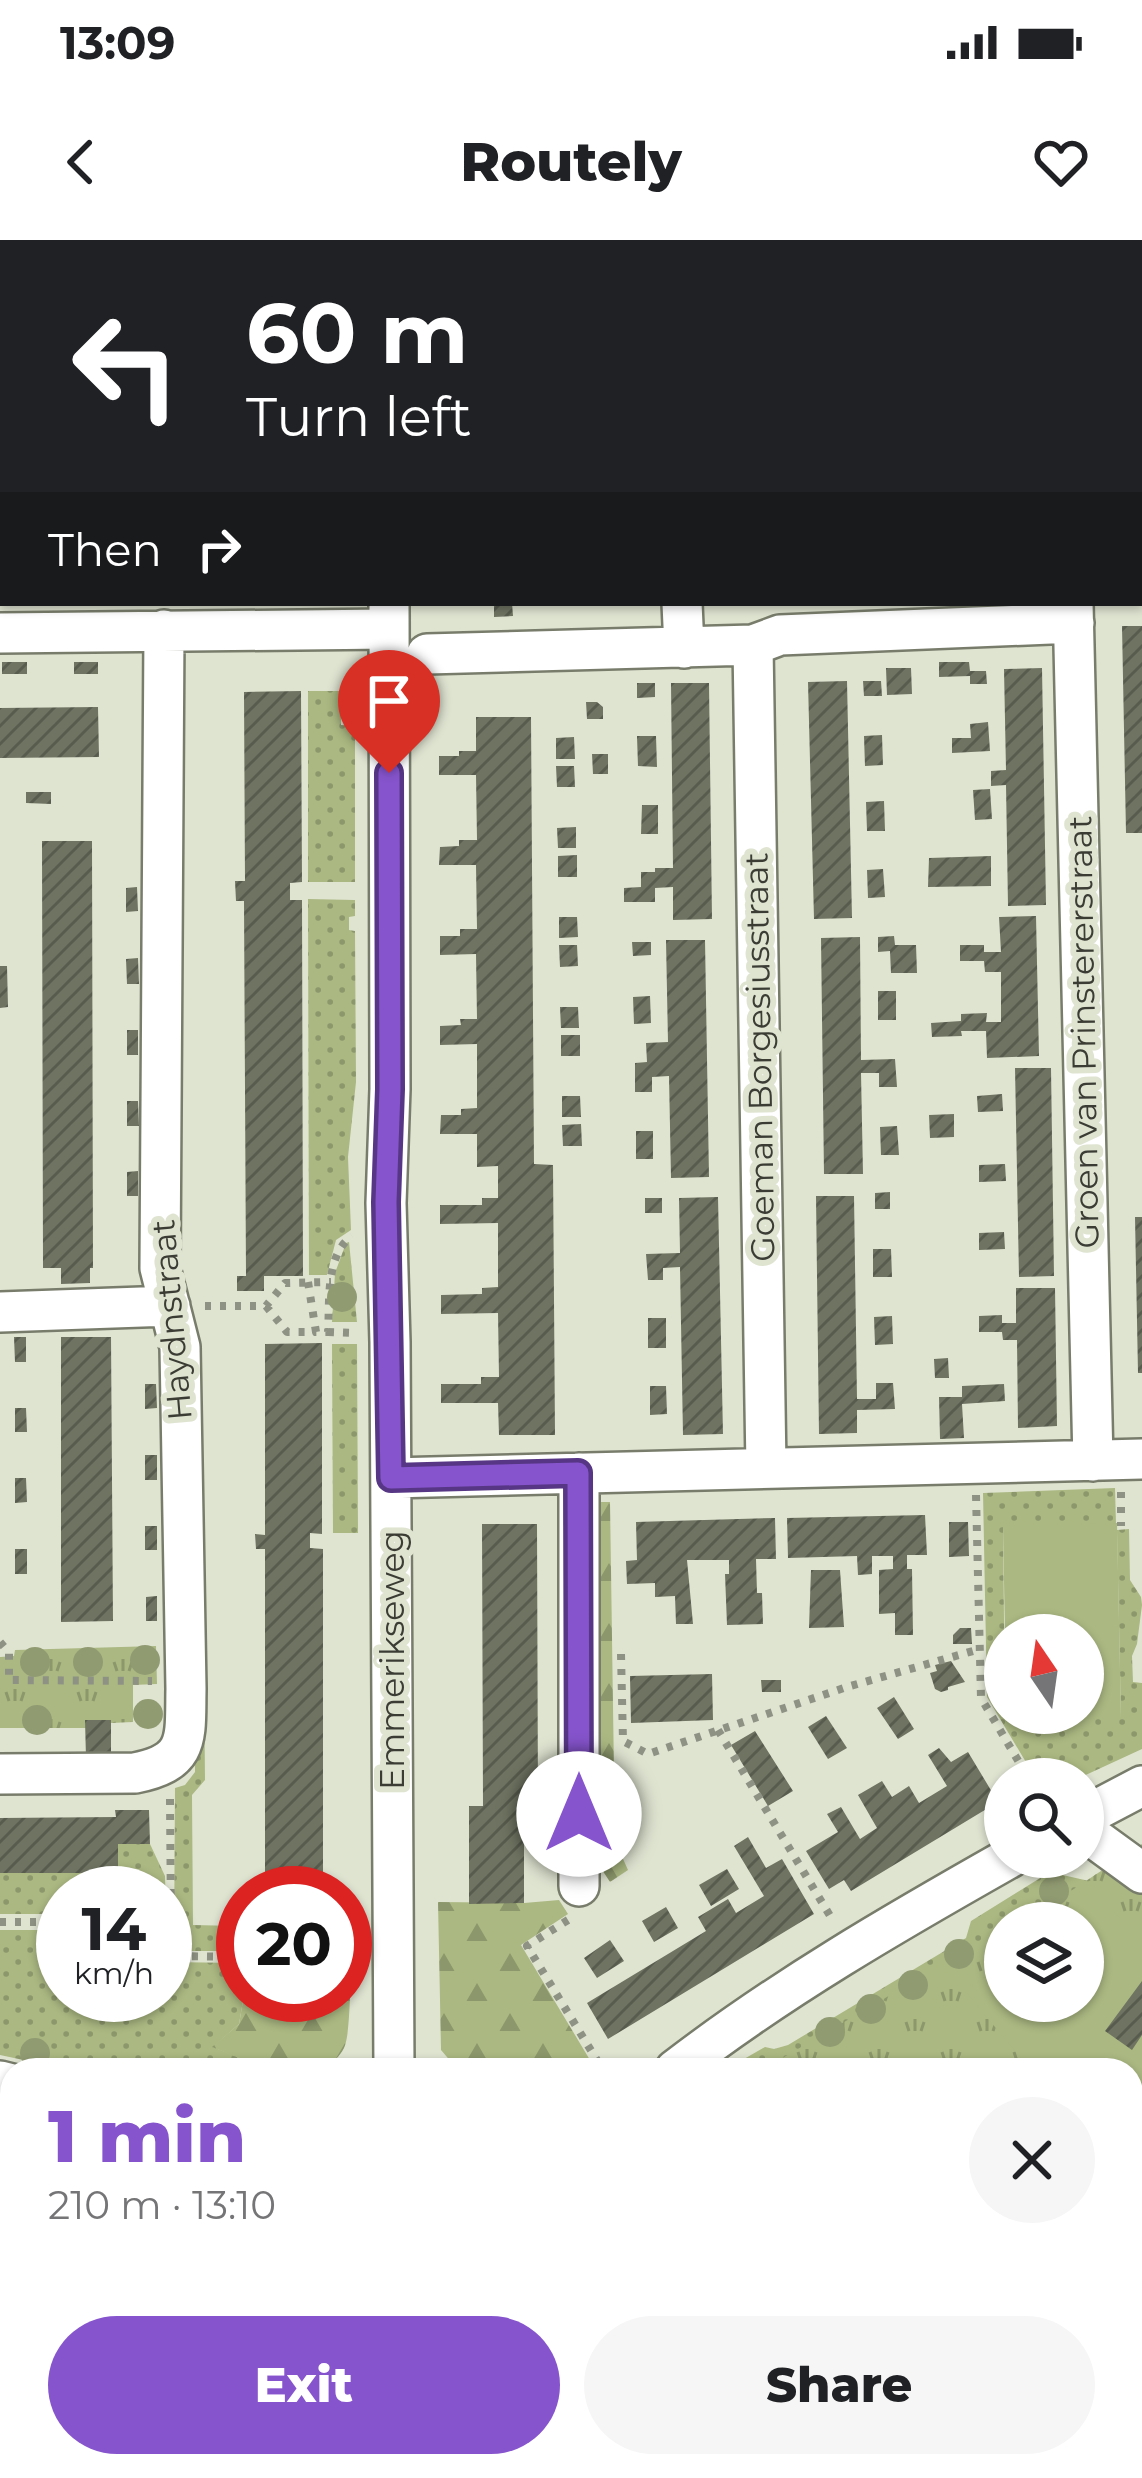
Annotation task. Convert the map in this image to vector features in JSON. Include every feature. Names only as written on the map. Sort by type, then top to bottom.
[{"type":"street","points":[[682,606],[684,648]]},
{"type":"street","points":[[428,654],[753,645],[780,634],[1058,613]]},
{"type":"street","name":"Groen van Prinstererstraat","points":[[1058,613],[1094,1461]]},
{"type":"street","points":[[0,633],[164,630],[389,616]]},
{"type":"street","name":"Emmerikseweg","points":[[389,616],[386,1202],[394,2058]]},
{"type":"street","name":"Haydnstraat","points":[[164,630],[160,1268],[180,1347],[186,1681],[184,1739],[170,1762]]},
{"type":"street","name":"Goeman Borgesiusstraat","points":[[753,645],[766,1468]]},
{"type":"street","points":[[0,1312],[170,1306]]},
{"type":"street","points":[[391,1478],[1142,1459]]},
{"type":"street","points":[[578,1473],[579,1886]]},
{"type":"street","points":[[0,1774],[135,1773],[170,1762]]},
{"type":"street","points":[[1104,1806],[1142,1786]]},
{"type":"street","points":[[1104,1846],[1142,1874]]},
{"type":"street","points":[[691,2058],[727,2030],[984,1872]]},
{"type":"path","points":[[328,1332],[331,1282],[340,1244]]},
{"type":"path","points":[[308,1282],[316,1332]]},
{"type":"path","points":[[266,1306],[285,1283],[331,1282]]},
{"type":"path","points":[[170,1306],[266,1306],[287,1331],[342,1333]]},
{"type":"path","points":[[975,1464],[980,1698],[1016,1758]]},
{"type":"path","points":[[0,1642],[10,1653],[5,1680],[186,1681]]},
{"type":"path","points":[[621,1652],[623,1742],[648,1754],[847,1687],[980,1649]]},
{"type":"path","points":[[718,1730],[852,1952]]},
{"type":"path","points":[[169,1866],[170,1762]]},
{"type":"path","points":[[579,1886],[574,1916],[527,1946],[596,2058]]},
{"type":"path","points":[[0,1922],[36,1922]]},
{"type":"green space","points":[[308,691],[341,691],[341,725],[355,726],[355,882],[308,882]]},
{"type":"green space","points":[[308,899],[355,900],[355,916],[349,917],[349,930],[355,931],[356,1082],[348,1157],[351,1230],[336,1240],[327,1275],[309,1275]]},
{"type":"green space","points":[[349,1242],[357,1322],[332,1322],[335,1273]]},
{"type":"green space","points":[[332,1344],[357,1344],[358,1533],[333,1533]]},
{"type":"green space","points":[[1115,1488],[1116,1524],[1003,1527],[1004,1614],[985,1614],[983,1493]]},
{"type":"green space","points":[[592,1502],[610,1502],[615,1841],[628,1870],[610,1882],[593,1856]]},
{"type":"green space","points":[[1117,1523],[1121,1718],[1104,1718],[1104,1614],[1005,1614],[1003,1526]]},
{"type":"green space","points":[[1129,1529],[1130,1580],[1142,1605],[1132,1656],[1133,1682],[1142,1683],[1142,1749],[1104,1767],[1104,1758],[1023,1758],[1009,1734],[1104,1734],[1104,1717],[1121,1717],[1117,1530]]},
{"type":"green space","points":[[156,1646],[157,1684],[133,1685],[133,1722],[110,1720],[86,1728],[0,1728],[0,1657],[14,1656],[15,1650]]},
{"type":"green space","points":[[204,1674],[205,1780],[192,1795],[193,1925],[216,1926],[216,1951],[192,1951],[192,1866],[175,1866],[175,1788],[185,1785],[195,1772],[195,1677]]},
{"type":"green space","points":[[118,1844],[150,1844],[160,1866],[118,1866]]},
{"type":"green space","points":[[1142,1844],[1142,2058],[783,2058],[984,1940],[984,2022],[1104,2022],[1104,1902],[1053,1902],[1090,1878],[1104,1878],[1104,1869]]},
{"type":"green space","points":[[0,1873],[36,1873],[36,1914],[0,1914]]},
{"type":"green space","points":[[1040,1878],[1114,1881],[1100,1902],[1002,1902]]},
{"type":"green space","points":[[559,1900],[568,1914],[521,1945],[589,2058],[448,2058],[441,2050],[438,1902]]},
{"type":"green space","points":[[1104,1903],[1142,1940],[1142,1981],[1106,2031],[1132,2050],[1142,2035],[1142,2058],[1021,2058],[991,2022],[1104,2022]]},
{"type":"green space","points":[[984,1913],[984,1979],[965,1991],[984,2014],[984,2022],[991,2022],[1021,2058],[746,2058],[765,2047],[788,2045],[966,1938],[971,1921]]},
{"type":"green space","points":[[0,1930],[36,1930],[36,2022],[192,2022],[192,1962],[216,1963],[216,2022],[239,2022],[213,2047],[240,2058],[0,2055]]},
{"type":"green space","points":[[984,1978],[984,2014],[964,1990]]},
{"type":"green space","points":[[348,2022],[344,2048],[336,2058],[239,2058],[212,2047],[239,2024]]},
{"type":"building","points":[[494,606],[512,606],[513,616],[494,617]]},
{"type":"building","points":[[1122,626],[1142,626],[1142,833],[1126,833]]},
{"type":"building","points":[[2,662],[27,662],[27,674],[2,674]]},
{"type":"building","points":[[74,662],[98,662],[98,674],[74,674]]},
{"type":"building","points":[[939,662],[969,662],[970,671],[986,671],[987,684],[970,684],[970,676],[939,677]]},
{"type":"building","points":[[886,668],[911,668],[912,694],[887,695]]},
{"type":"building","points":[[1042,668],[1046,905],[1008,906],[1006,785],[991,786],[991,771],[1006,770],[1004,669]]},
{"type":"building","points":[[847,681],[852,918],[814,919],[808,682]]},
{"type":"building","points":[[863,681],[881,681],[882,696],[864,696]]},
{"type":"building","points":[[637,683],[655,683],[655,697],[637,698]]},
{"type":"building","points":[[671,683],[709,683],[712,919],[673,920],[673,887],[655,888],[655,902],[624,902],[624,888],[641,887],[641,872],[673,868]]},
{"type":"building","points":[[301,691],[302,882],[290,883],[290,900],[302,900],[303,1276],[264,1276],[264,1291],[237,1291],[237,1276],[246,1276],[244,901],[236,901],[235,881],[245,881],[244,692]]},
{"type":"building","points":[[586,702],[603,707],[603,719],[587,719]]},
{"type":"building","points":[[98,707],[99,757],[0,758],[0,708]]},
{"type":"building","points":[[476,717],[531,717],[534,1164],[553,1165],[555,1435],[499,1435],[498,1403],[441,1403],[441,1384],[481,1384],[481,1377],[499,1377],[498,1313],[441,1314],[441,1295],[482,1294],[482,1288],[498,1287],[498,1223],[440,1224],[440,1205],[482,1205],[482,1198],[498,1198],[498,1166],[477,1167],[477,1134],[440,1134],[441,1115],[461,1115],[461,1109],[477,1108],[477,1044],[440,1045],[440,1026],[477,1019],[476,954],[440,955],[440,936],[460,936],[460,929],[477,929],[476,865],[439,865],[440,847],[477,840],[476,775],[439,775],[439,756],[476,751]]},
{"type":"building","points":[[988,722],[990,751],[952,753],[952,738],[971,738],[970,724]]},
{"type":"building","points":[[882,735],[883,765],[865,766],[864,736]]},
{"type":"building","points":[[637,736],[656,736],[657,767],[638,766]]},
{"type":"building","points":[[574,737],[575,759],[556,759],[556,738]]},
{"type":"building","points":[[592,754],[608,754],[608,774],[593,774]]},
{"type":"building","points":[[556,766],[574,766],[575,787],[557,787]]},
{"type":"building","points":[[990,789],[992,819],[975,820],[973,790]]},
{"type":"building","points":[[26,792],[51,792],[51,804],[26,803]]},
{"type":"building","points":[[884,801],[885,831],[867,831],[866,802]]},
{"type":"building","points":[[642,805],[658,805],[658,834],[641,834]]},
{"type":"building","points":[[576,827],[576,848],[558,848],[557,828]]},
{"type":"building","points":[[42,841],[92,841],[90,1283],[61,1284],[61,1268],[43,1268]]},
{"type":"building","points":[[577,855],[577,877],[558,877],[558,856]]},
{"type":"building","points":[[991,856],[991,886],[928,887],[929,858]]},
{"type":"building","points":[[883,869],[885,897],[868,898],[867,870]]},
{"type":"building","points":[[137,887],[138,911],[126,912],[126,888]]},
{"type":"building","points":[[1036,916],[1039,1056],[987,1058],[986,1031],[932,1037],[931,1023],[961,1021],[961,1014],[987,1013],[986,1022],[1001,1022],[1001,972],[985,972],[984,961],[960,961],[960,945],[984,945],[984,952],[1001,952],[999,917]]},
{"type":"building","points":[[559,917],[577,917],[578,937],[559,938]]},
{"type":"building","points":[[894,936],[895,945],[916,945],[917,973],[891,973],[890,951],[878,952],[878,937]]},
{"type":"building","points":[[860,937],[861,1060],[895,1059],[897,1087],[879,1087],[879,1073],[861,1073],[863,1174],[824,1174],[821,938]]},
{"type":"building","points":[[666,940],[705,940],[709,1177],[671,1178],[669,1076],[652,1077],[652,1092],[635,1092],[635,1063],[647,1062],[646,1043],[668,1042]]},
{"type":"building","points":[[632,942],[651,942],[651,955],[633,956]]},
{"type":"building","points":[[559,945],[577,945],[578,966],[560,967]]},
{"type":"building","points":[[138,958],[139,984],[127,984],[126,959]]},
{"type":"building","points":[[0,966],[7,966],[8,1007],[0,1008]]},
{"type":"building","points":[[878,991],[896,991],[896,1020],[878,1020]]},
{"type":"building","points":[[650,996],[651,1023],[634,1024],[633,997]]},
{"type":"building","points":[[560,1007],[578,1007],[579,1028],[561,1028]]},
{"type":"building","points":[[127,1030],[138,1030],[138,1055],[127,1055]]},
{"type":"building","points":[[561,1035],[580,1035],[580,1056],[561,1056]]},
{"type":"building","points":[[1015,1068],[1051,1068],[1054,1276],[1019,1277]]},
{"type":"building","points":[[1002,1094],[1003,1111],[978,1112],[977,1096]]},
{"type":"building","points":[[562,1096],[580,1096],[581,1117],[562,1117]]},
{"type":"building","points":[[127,1101],[138,1101],[139,1126],[127,1126]]},
{"type":"building","points":[[954,1114],[954,1137],[930,1138],[929,1115]]},
{"type":"building","points":[[581,1124],[582,1146],[563,1146],[562,1125]]},
{"type":"building","points":[[897,1126],[899,1155],[881,1155],[880,1127]]},
{"type":"building","points":[[636,1131],[653,1131],[653,1159],[636,1159]]},
{"type":"building","points":[[1005,1164],[1006,1181],[979,1182],[979,1165]]},
{"type":"building","points":[[138,1171],[138,1196],[127,1196],[127,1172]]},
{"type":"building","points":[[890,1192],[890,1209],[875,1209],[875,1193]]},
{"type":"building","points":[[816,1196],[854,1196],[857,1399],[876,1399],[876,1383],[893,1383],[895,1409],[857,1410],[857,1433],[819,1434]]},
{"type":"building","points":[[718,1197],[723,1434],[683,1435],[680,1267],[663,1268],[663,1280],[648,1280],[646,1254],[680,1253],[679,1198]]},
{"type":"building","points":[[645,1198],[662,1198],[662,1213],[645,1213]]},
{"type":"building","points":[[1135,1217],[1142,1217],[1142,1373],[1138,1373]]},
{"type":"building","points":[[1004,1232],[1005,1249],[979,1250],[979,1233]]},
{"type":"building","points":[[873,1249],[891,1249],[892,1277],[873,1277]]},
{"type":"building","points":[[1016,1288],[1055,1288],[1057,1426],[1018,1428],[1017,1340],[1003,1340],[1002,1332],[979,1332],[979,1316],[1002,1315],[1002,1323],[1016,1323]]},
{"type":"building","points":[[892,1316],[893,1344],[875,1345],[874,1317]]},
{"type":"building","points":[[648,1318],[666,1318],[666,1348],[648,1348]]},
{"type":"building","points":[[14,1337],[26,1337],[26,1362],[15,1362]]},
{"type":"building","points":[[61,1337],[111,1337],[113,1621],[61,1622]]},
{"type":"building","points":[[322,1343],[322,1534],[310,1533],[310,1548],[323,1549],[323,1866],[265,1866],[265,1549],[256,1549],[255,1534],[265,1535],[265,1344]]},
{"type":"building","points":[[948,1358],[949,1378],[935,1378],[934,1359]]},
{"type":"building","points":[[145,1384],[156,1384],[157,1408],[145,1409]]},
{"type":"building","points":[[1004,1384],[1005,1401],[962,1404],[964,1438],[940,1439],[939,1397],[962,1397],[962,1386]]},
{"type":"building","points":[[650,1386],[666,1386],[667,1414],[650,1415]]},
{"type":"building","points":[[15,1408],[26,1408],[27,1432],[15,1432]]},
{"type":"building","points":[[145,1455],[157,1455],[157,1480],[145,1480]]},
{"type":"building","points":[[15,1478],[26,1478],[27,1502],[15,1503]]},
{"type":"building","points":[[925,1515],[927,1555],[907,1555],[907,1569],[912,1569],[913,1635],[895,1635],[895,1613],[879,1614],[879,1570],[893,1569],[893,1556],[872,1556],[872,1574],[858,1575],[857,1556],[788,1558],[787,1518]]},
{"type":"building","points":[[775,1518],[776,1559],[756,1559],[763,1624],[727,1625],[729,1560],[687,1560],[693,1624],[676,1624],[675,1596],[655,1597],[655,1583],[627,1584],[626,1561],[637,1560],[636,1522]]},
{"type":"building","points":[[949,1522],[968,1522],[969,1556],[949,1557]]},
{"type":"building","points":[[482,1524],[537,1524],[538,1810],[524,1810],[524,1903],[469,1904],[469,1806],[483,1806]]},
{"type":"building","points":[[145,1526],[157,1526],[157,1550],[145,1550]]},
{"type":"building","points":[[15,1549],[27,1549],[27,1574],[15,1574]]},
{"type":"building","points":[[811,1570],[840,1570],[844,1627],[809,1628]]},
{"type":"building","points":[[157,1596],[157,1621],[146,1621],[146,1597]]},
{"type":"building","points":[[960,1628],[971,1628],[972,1644],[953,1644],[953,1635]]},
{"type":"building","points":[[951,1661],[965,1682],[941,1692],[935,1689],[930,1673],[937,1671],[935,1665]]},
{"type":"building","points":[[712,1674],[713,1720],[631,1723],[630,1676]]},
{"type":"building","points":[[761,1680],[781,1680],[781,1692],[762,1692]]},
{"type":"building","points":[[894,1697],[914,1729],[898,1739],[877,1708]]},
{"type":"building","points":[[826,1716],[847,1748],[828,1759],[808,1727]]},
{"type":"building","points":[[85,1720],[111,1720],[111,1758],[86,1758]]},
{"type":"building","points":[[755,1731],[793,1791],[768,1806],[731,1745]]},
{"type":"building","points":[[939,1748],[951,1762],[968,1752],[984,1779],[984,1810],[851,1891],[844,1880],[829,1889],[806,1851],[838,1832],[827,1814],[841,1807],[860,1839],[877,1828],[858,1795],[882,1781],[892,1797],[909,1786],[919,1803],[947,1786],[928,1755]]},
{"type":"building","points":[[115,1810],[149,1810],[150,1844],[118,1844],[118,1866],[36,1866],[36,1873],[0,1873],[0,1818],[116,1817]]},
{"type":"building","points":[[748,1837],[766,1868],[782,1859],[814,1914],[608,2039],[587,2003],[706,1931],[698,1917],[728,1899],[736,1913],[764,1896],[734,1846]]},
{"type":"building","points":[[727,1869],[739,1889],[711,1906],[699,1885]]},
{"type":"building","points":[[666,1907],[678,1928],[654,1942],[642,1921]]},
{"type":"building","points":[[610,1940],[624,1961],[597,1978],[584,1958]]},
{"type":"building","points":[[1142,1981],[1142,2035],[1132,2050],[1105,2031]]},
{"type":"route","points":[[389,773],[386,1202],[391,1478],[578,1473],[579,1814]]}]
